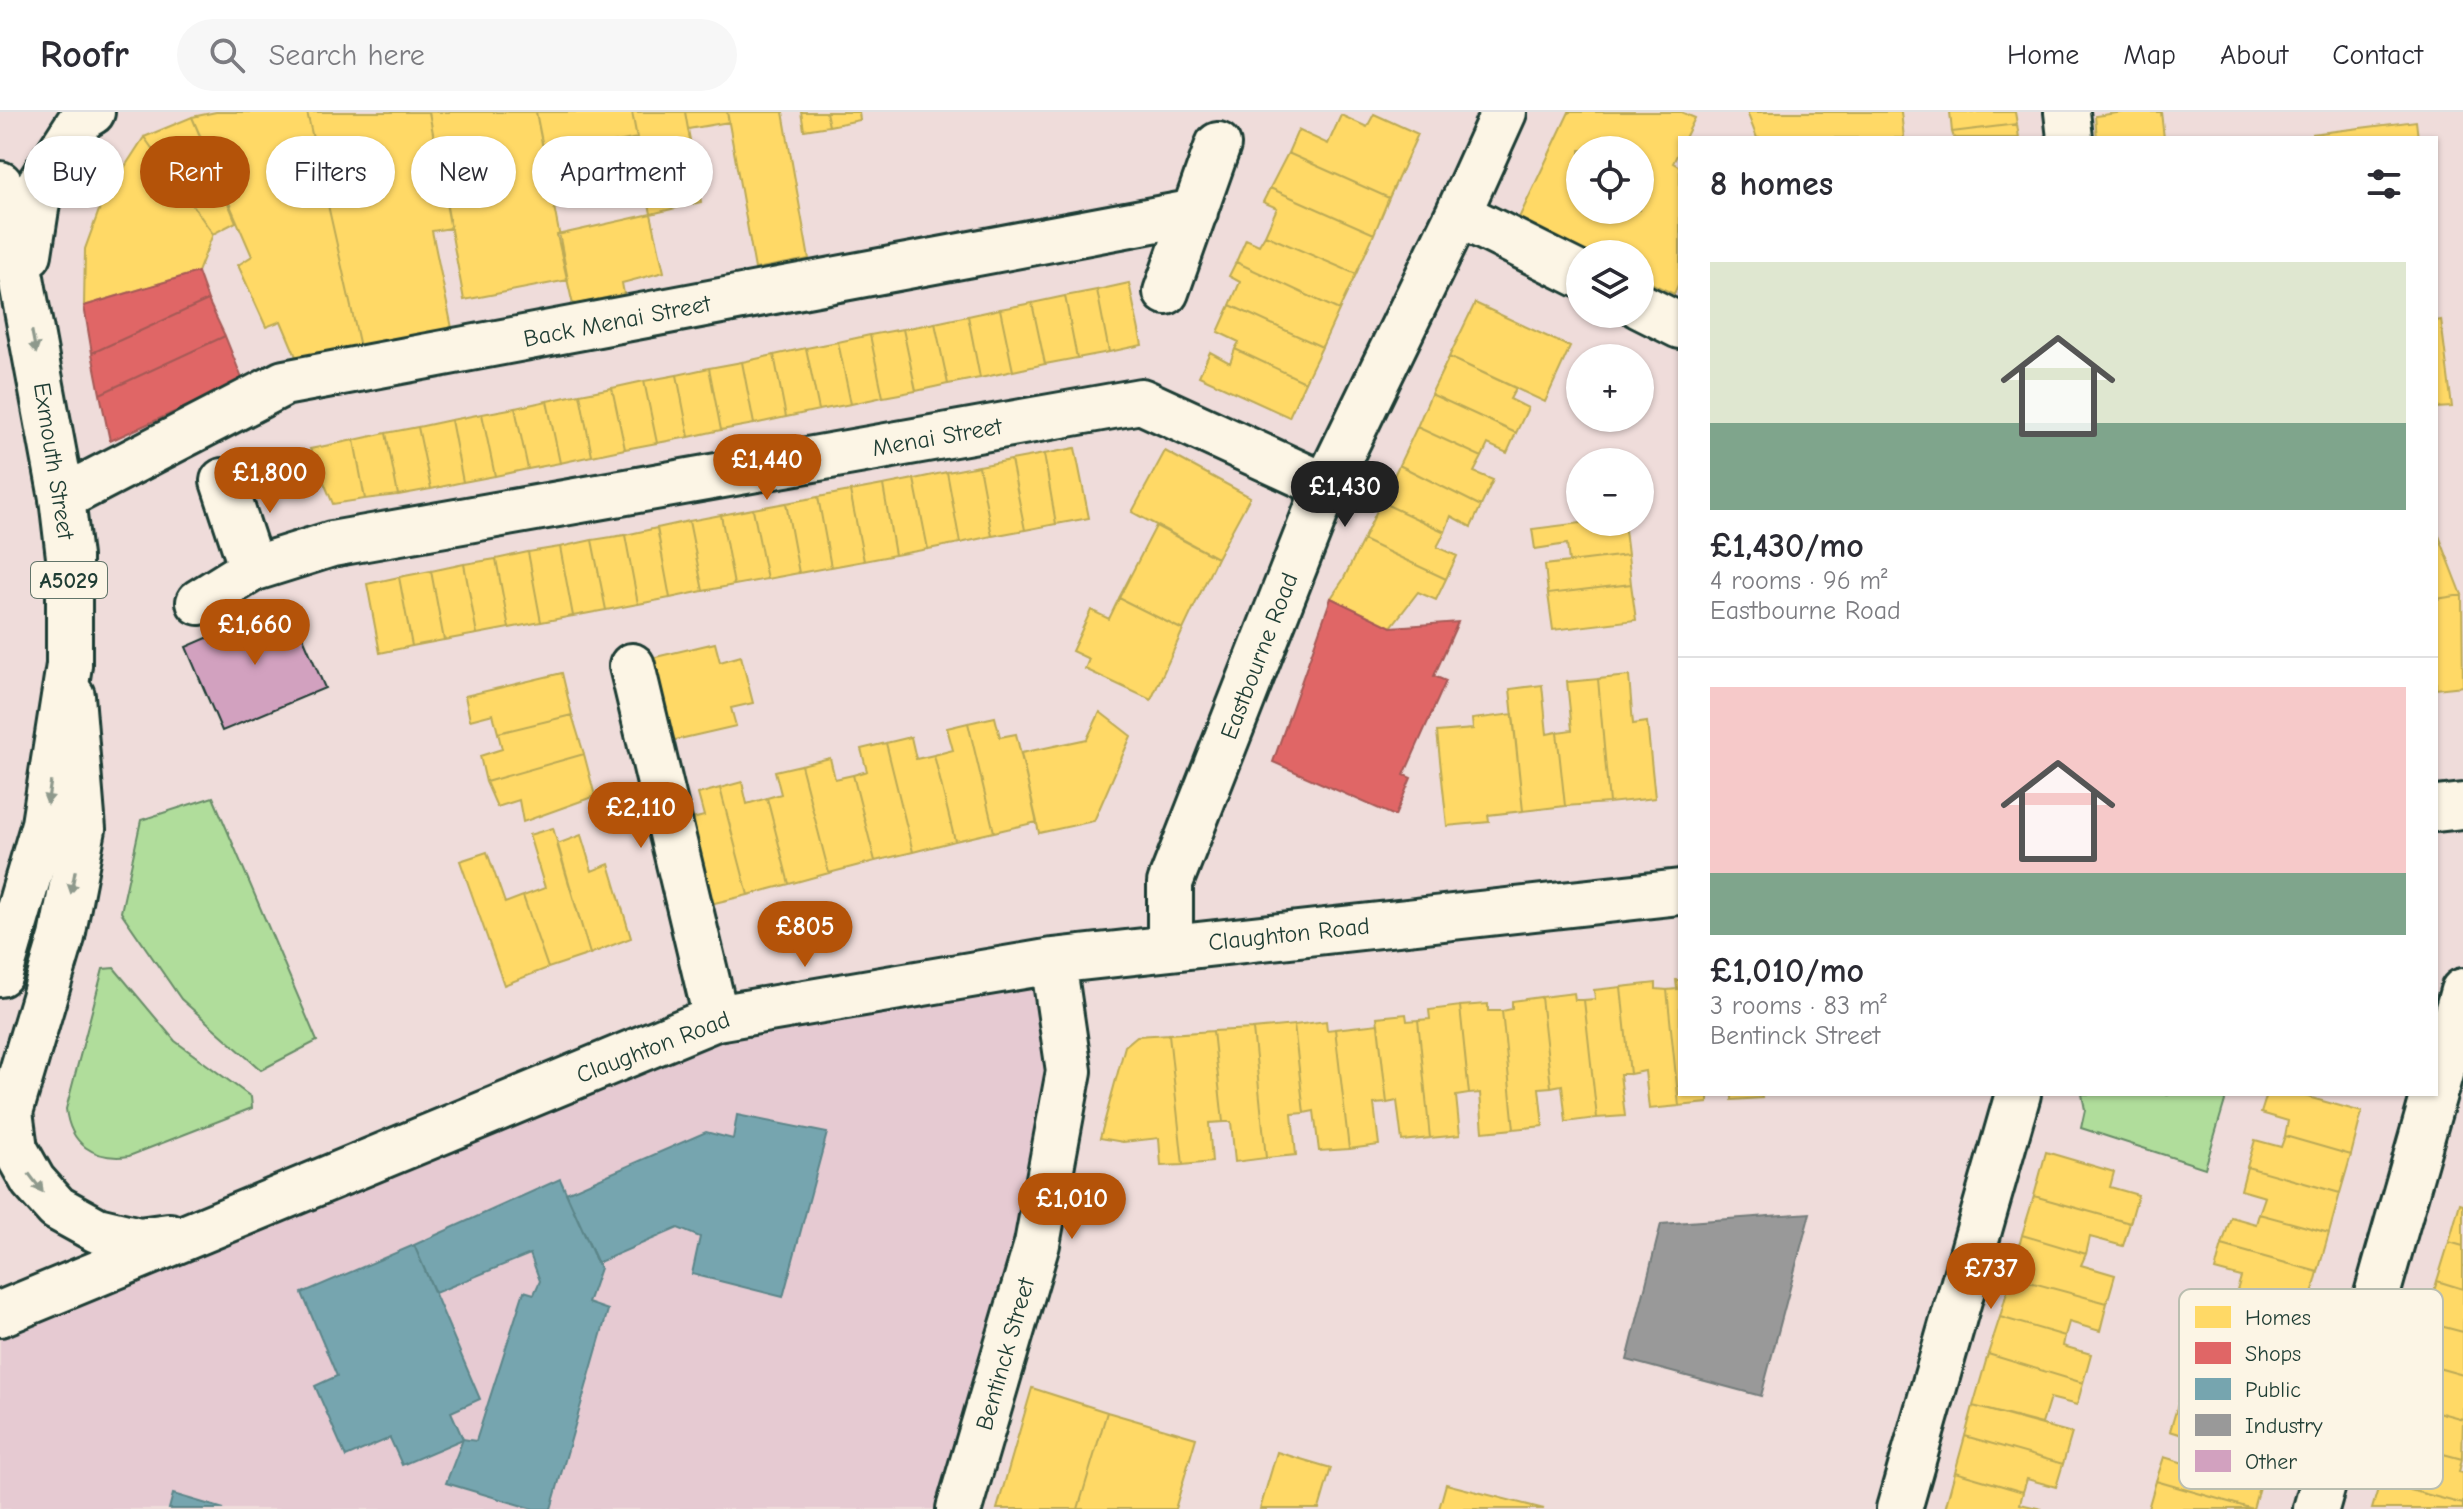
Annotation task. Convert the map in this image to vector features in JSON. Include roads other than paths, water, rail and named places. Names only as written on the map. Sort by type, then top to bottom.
[{"type":"street","points":[[24,286],[40,183],[82,118],[92,112]]},
{"type":"street","name":"Eastbourne Road","points":[[1170,947],[1170,883],[1326,486],[1504,112]]},
{"type":"street","points":[[2067,112],[2070,136]]},
{"type":"street","points":[[1166,292],[1218,145]]},
{"type":"street","name":"Exmouth Street","points":[[0,184],[6,197],[24,286],[62,498],[69,557],[69,665],[44,824],[0,974]]},
{"type":"street","name":"Back Menai Street","points":[[62,498],[284,383],[1195,212]]},
{"type":"street","points":[[1458,214],[1566,268]]},
{"type":"street","points":[[1654,313],[1678,325]]},
{"type":"street","name":"Menai Street","points":[[199,602],[252,569],[332,544],[1141,401],[1326,486]]},
{"type":"street","points":[[223,481],[252,569]]},
{"type":"street","points":[[69,665],[83,829],[62,937],[10,1112],[15,1149],[33,1181],[57,1208],[97,1230],[139,1240],[190,1234]]},
{"type":"street","points":[[632,666],[716,1018]]},
{"type":"street","points":[[2438,809],[2463,806]]},
{"type":"street","name":"Claughton Road","points":[[0,1314],[716,1018],[1053,961],[1678,892]]},
{"type":"street","name":"Bentinck Street","points":[[959,1509],[1037,1244],[1069,1071],[1053,961]]},
{"type":"street","points":[[2438,1081],[2463,991]]},
{"type":"street","points":[[1899,1509],[2017,1096]]},
{"type":"street","points":[[2379,1289],[2433,1096]]},
{"type":"street","points":[[2316,1509],[2322,1489]]}]
